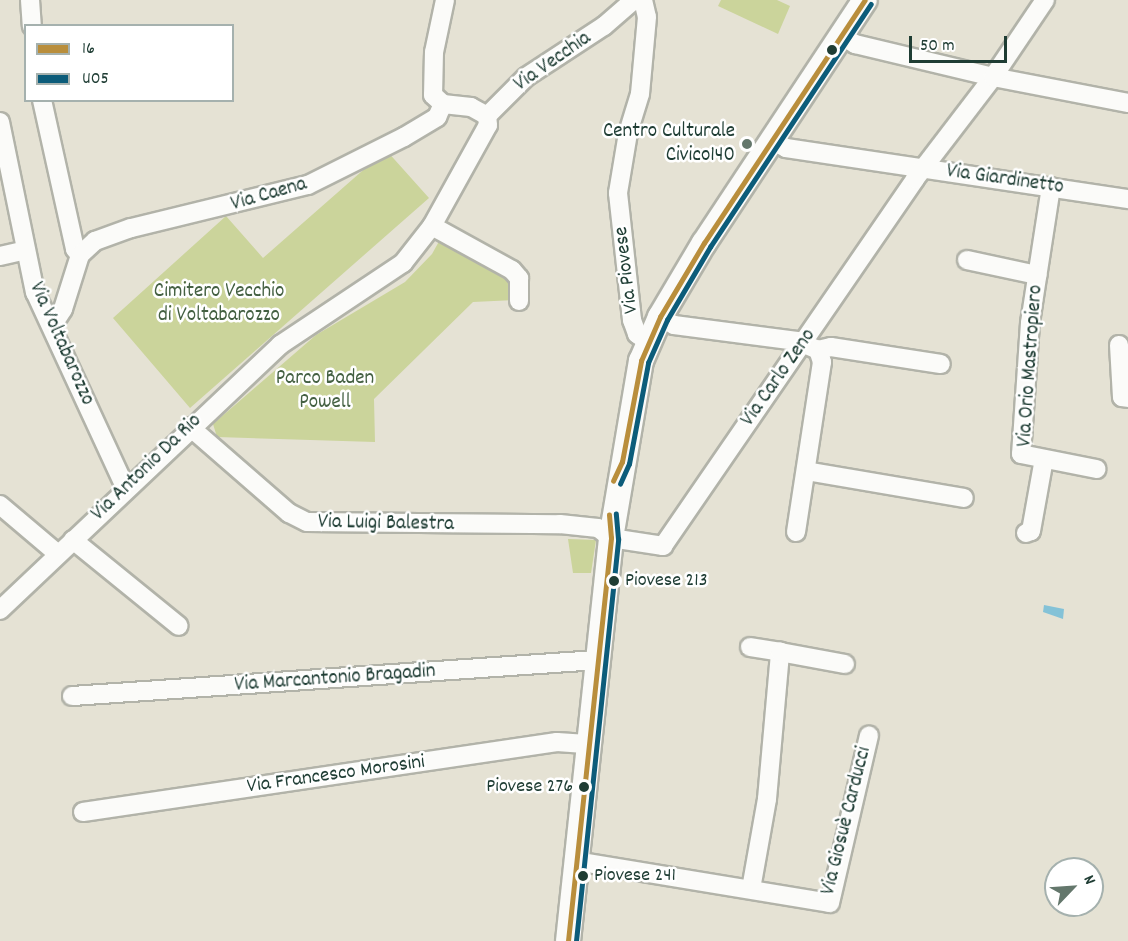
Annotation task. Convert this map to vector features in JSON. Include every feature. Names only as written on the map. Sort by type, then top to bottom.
[{"type":"main road","name":"Via Piovese","points":[[567,941],[612,538],[635,383],[648,342],[660,317],[704,243],[865,0]]},
{"type":"street","points":[[445,0],[431,84],[433,94],[443,104],[471,107],[487,116]]},
{"type":"street","name":"Via Vecchia","points":[[222,396],[296,332],[403,263],[432,226],[488,124],[487,116],[526,77],[604,26],[634,0]]},
{"type":"street","name":"Via Piovese","points":[[643,0],[647,17],[640,94],[628,133],[618,193],[632,320],[637,334],[648,342]]},
{"type":"street","name":"Via Giardinetto","points":[[1045,0],[993,76],[924,168],[1128,199]]},
{"type":"street","points":[[32,24],[35,1]]},
{"type":"street","points":[[841,35],[855,44],[993,76],[1128,103]]},
{"type":"street","points":[[42,102],[75,249],[80,255],[63,309],[52,326]]},
{"type":"street","name":"Via Caena","points":[[80,255],[95,241],[131,228],[279,194],[336,173],[434,119],[443,104]]},
{"type":"street","name":"Via Voltabarozzo","points":[[0,122],[35,292],[126,489]]},
{"type":"street","points":[[772,140],[786,148],[924,168]]},
{"type":"street","name":"Via Carlo Zeno","points":[[612,538],[663,546],[811,346],[924,168]]},
{"type":"street","name":"Via Orio Mastropiero","points":[[1051,187],[1030,323],[1021,454],[1097,469]]},
{"type":"street","points":[[432,226],[512,270],[519,278],[519,301]]},
{"type":"street","points":[[0,256],[26,250]]},
{"type":"street","name":"Via Orio Mastropiero","points":[[967,260],[1037,274]]},
{"type":"street","points":[[660,317],[674,326],[941,364]]},
{"type":"street","points":[[1119,345],[1122,397],[1128,398]]},
{"type":"street","points":[[796,532],[822,362],[811,346]]},
{"type":"street","name":"Via Antonio Da Rio","points":[[0,610],[222,396]]},
{"type":"street","name":"Via Luigi Balestra","points":[[190,427],[289,513],[307,522],[560,524],[598,528],[612,538]]},
{"type":"street","points":[[1026,533],[1030,531],[1044,459]]},
{"type":"street","points":[[806,471],[964,498]]},
{"type":"street","points":[[0,505],[58,554]]},
{"type":"street","name":"Via Antonio Da Rio","points":[[73,540],[179,626]]},
{"type":"street","points":[[750,647],[845,664]]},
{"type":"street","points":[[751,889],[767,799],[780,652]]},
{"type":"street","name":"Via Marcantonio Bragadin","points":[[72,696],[598,660]]},
{"type":"street","name":"Via Giosuè Carducci","points":[[576,861],[830,903],[869,735]]},
{"type":"street","name":"Via Francesco Morosini","points":[[83,812],[557,742],[589,744]]},
{"type":"green space","points":[[721,0],[777,0],[790,6],[778,34],[718,6]]},
{"type":"green space","name":"Cimitero Vecchio di Voltabarozzo","points":[[386,150],[429,198],[190,408],[113,318],[226,216],[263,258]]},
{"type":"green space","name":"Parco Baden Powell","points":[[442,236],[509,273],[513,300],[473,302],[374,399],[375,442],[217,437],[213,424],[316,335],[405,282],[432,254]]},
{"type":"green space","points":[[568,539],[596,540],[591,573],[573,573]]},
{"type":"water","points":[[1044,605],[1064,609],[1063,619],[1043,612]]},
{"type":"transit line","name":"16","points":[[613,481],[622,462],[641,361],[660,317],[704,243],[865,0]]},
{"type":"transit line","name":"U05","points":[[620,484],[629,464],[648,363],[667,320],[710,247],[871,4]]},
{"type":"transit line","name":"U05","points":[[576,941],[618,539],[616,514]]},
{"type":"transit line","name":"16","points":[[568,941],[611,538],[609,515]]},
{"type":"place","name":"Centro Culturale Civico140","points":[[747,144]]},
{"type":"place","name":"Piovese 213","points":[[614,581]]},
{"type":"place","name":"Piovese 276","points":[[584,787]]},
{"type":"place","name":"Piovese 241","points":[[583,876]]}]
